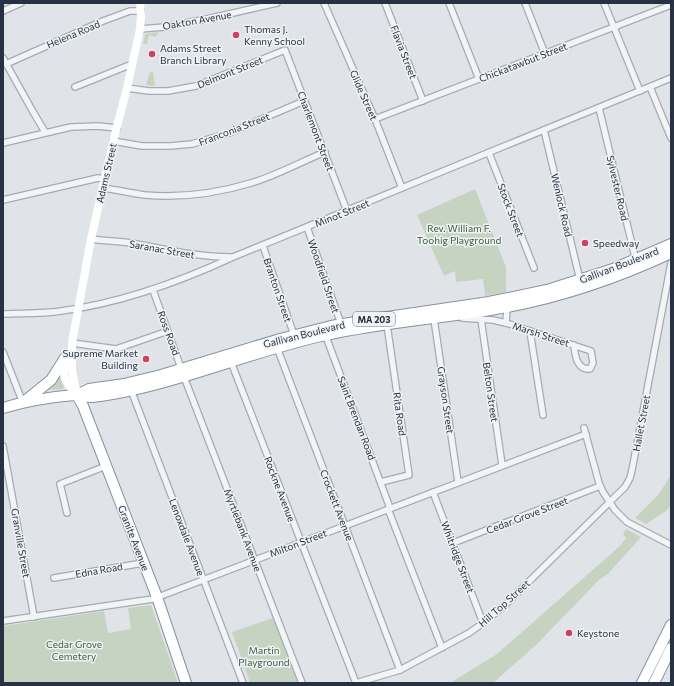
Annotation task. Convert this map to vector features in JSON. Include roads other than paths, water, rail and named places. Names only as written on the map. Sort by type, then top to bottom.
[{"type":"highway","name":"Gallivan Boulevard","points":[[77,395],[89,389],[183,373],[231,362],[294,335],[439,318],[507,307],[564,294],[602,282],[671,244]]},
{"type":"highway","name":"Gallivan Boulevard","points":[[3,408],[23,403],[77,395],[91,397],[131,390],[276,344],[324,332],[341,324],[481,311],[524,296],[671,253]]},
{"type":"highway","points":[[23,403],[51,380],[65,358]]},
{"type":"highway","name":"Granite Avenue","points":[[77,395],[83,406],[157,597],[186,683]]},
{"type":"highway","points":[[642,683],[671,625]]},
{"type":"highway","points":[[648,683],[671,636]]},
{"type":"highway","points":[[654,683],[671,648]]},
{"type":"highway","points":[[659,683],[671,659]]},
{"type":"main road","name":"Adams Street","points":[[77,395],[72,370],[72,343],[91,239],[140,29],[140,7]]},
{"type":"main road","name":"Adams Street","points":[[72,343],[65,358],[64,368],[66,383],[77,395]]},
{"type":"street","points":[[3,11],[21,3]]},
{"type":"street","name":"Oakton Avenue","points":[[140,29],[165,27],[277,3]]},
{"type":"street","name":"Glide Street","points":[[324,3],[375,119],[402,188]]},
{"type":"street","name":"Flavia Street","points":[[385,3],[423,101]]},
{"type":"street","points":[[449,3],[479,79]]},
{"type":"street","points":[[525,3],[545,54]]},
{"type":"street","points":[[604,3],[640,91]]},
{"type":"street","name":"Chickatawbut Street","points":[[375,119],[671,5]]},
{"type":"street","name":"Helena Road","points":[[5,61],[140,7]]},
{"type":"street","name":"Delmont Street","points":[[127,88],[149,91],[168,91],[196,86],[285,50]]},
{"type":"street","name":"Charlemont Street","points":[[285,50],[347,211]]},
{"type":"street","points":[[5,61],[45,132]]},
{"type":"street","points":[[75,87],[132,64]]},
{"type":"street","name":"Minot Street","points":[[3,314],[60,311],[79,308],[153,290],[671,78]]},
{"type":"street","points":[[650,87],[671,138]]},
{"type":"street","name":"Franconia Street","points":[[114,141],[142,146],[192,144],[229,133],[304,101]]},
{"type":"street","name":"Sylvester Road","points":[[599,108],[630,242],[637,264]]},
{"type":"street","points":[[3,143],[71,127],[98,126],[117,128]]},
{"type":"street","name":"Wenlock Road","points":[[544,130],[580,280]]},
{"type":"street","points":[[103,188],[145,195],[163,196],[218,191],[252,183],[325,152]]},
{"type":"street","name":"Stock Street","points":[[488,153],[534,268]]},
{"type":"street","points":[[3,200],[98,178],[105,179]]},
{"type":"street","name":"Woodfield Street","points":[[307,227],[341,324]]},
{"type":"street","name":"Saranac Street","points":[[91,239],[131,243],[184,254],[234,257]]},
{"type":"street","name":"Branton Street","points":[[263,246],[294,335]]},
{"type":"street","name":"Hallet Street","points":[[610,502],[625,487],[631,474],[671,263]]},
{"type":"street","name":"Ross Road","points":[[153,290],[183,373]]},
{"type":"street","name":"Marsh Street","points":[[507,307],[506,323],[574,345],[591,351],[593,363],[590,369],[586,370],[581,367],[575,356],[574,345]]},
{"type":"street","name":"Gallivan Boulevard","points":[[481,311],[506,323]]},
{"type":"street","name":"Belton Street","points":[[481,311],[502,465]]},
{"type":"street","name":"Grayson Street","points":[[439,318],[458,482]]},
{"type":"street","name":"Rita Road","points":[[381,482],[409,475],[387,325]]},
{"type":"street","points":[[72,343],[116,349],[168,331]]},
{"type":"street","points":[[530,331],[543,415]]},
{"type":"street","name":"Saint Brendan Road","points":[[324,332],[442,648]]},
{"type":"street","name":"Crockett Avenue","points":[[276,344],[400,670]]},
{"type":"street","points":[[3,352],[23,403]]},
{"type":"street","name":"Rockne Avenue","points":[[231,362],[356,683]]},
{"type":"street","name":"Myrtlebank Avenue","points":[[183,373],[302,683]]},
{"type":"street","name":"Lenoxdale Avenue","points":[[131,390],[244,683]]},
{"type":"street","name":"Milton Street","points":[[3,621],[143,601],[157,597],[433,492],[585,431],[600,486]]},
{"type":"street","name":"Granville Street","points":[[3,446],[34,617]]},
{"type":"street","points":[[67,513],[60,484],[106,466]]},
{"type":"street","points":[[600,486],[619,515],[627,522],[671,545]]},
{"type":"street","name":"Cedar Grove Street","points":[[453,543],[600,486]]},
{"type":"street","name":"Whitridge Street","points":[[433,492],[483,623]]},
{"type":"street","name":"Hill Top Street","points":[[356,683],[400,670],[469,633],[505,605],[610,502]]},
{"type":"street","name":"Edna Road","points":[[54,578],[143,563]]},
{"type":"place","name":"Thomas J. Kenny School","points":[[236,35]]},
{"type":"place","name":"Adams Street Branch Library","points":[[152,54]]},
{"type":"place","name":"Speedway","points":[[585,243]]},
{"type":"place","name":"Supreme Market Building","points":[[146,359]]},
{"type":"place","name":"Keystone","points":[[569,633]]},
{"type":"park label","name":"Rev. William F. Toohig Playground","points":[[459,234]]},
{"type":"park label","name":"Cedar Grove Cemetery","points":[[74,650]]},
{"type":"park label","name":"Martin Playground","points":[[264,656]]}]
